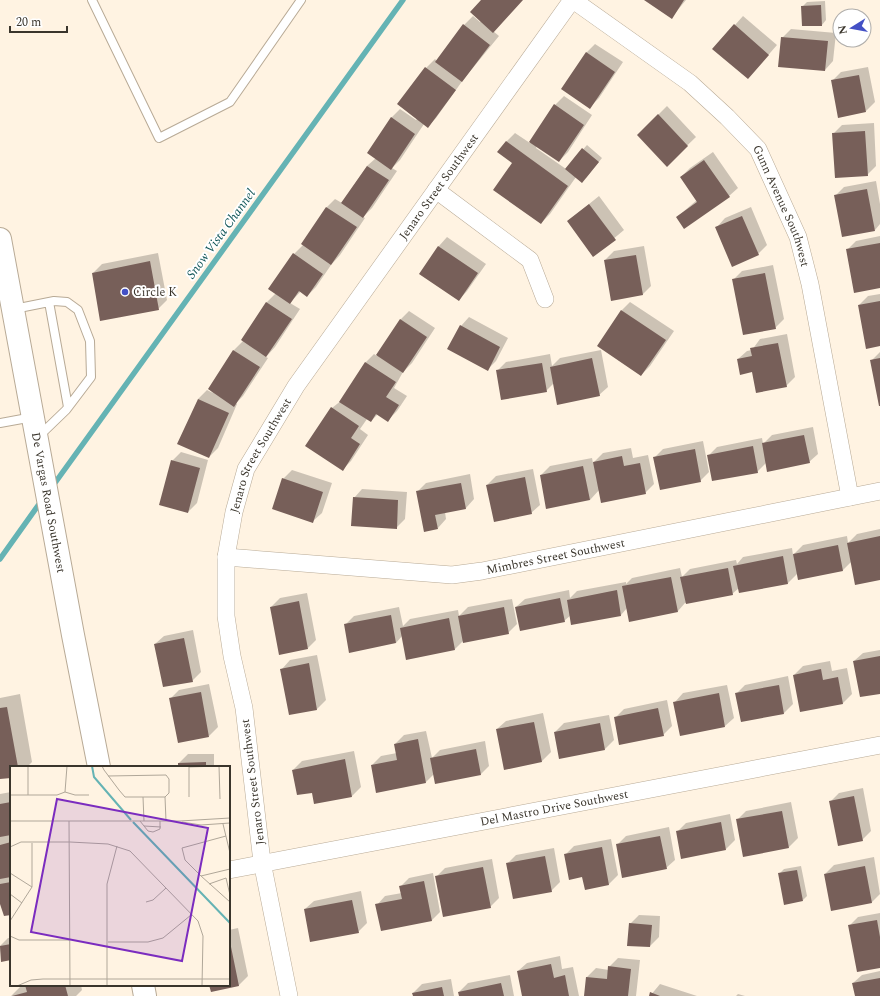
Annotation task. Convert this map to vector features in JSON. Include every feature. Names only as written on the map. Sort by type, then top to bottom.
[{"type":"street","name":"Jenaro Street Southwest","points":[[289,996],[262,862],[244,708],[232,656],[226,616],[226,557],[234,512],[246,469],[296,386],[573,0]]},
{"type":"street","name":"Gunn Avenue Southwest","points":[[573,0],[690,83],[727,117],[758,149],[798,237],[810,284],[850,497]]},
{"type":"street","points":[[436,190],[530,260],[545,299]]},
{"type":"street","name":"De Vargas Road Southwest","points":[[0,239],[3,274],[13,310],[55,540],[99,766]]},
{"type":"street","name":"Mimbres Street Southwest","points":[[226,557],[452,575],[490,570],[880,491]]},
{"type":"street","name":"Del Mastro Drive Southwest","points":[[230,870],[262,862],[472,824],[880,745]]},
{"type":"street","points":[[143,986],[145,996]]},
{"type":"lane","points":[[92,0],[159,138],[230,102],[301,0]]},
{"type":"lane","points":[[49,302],[68,408]]},
{"type":"lane","points":[[13,310],[49,302],[67,302],[78,310],[90,341],[91,377],[68,408],[38,442]]},
{"type":"lane","points":[[0,423],[33,417]]},
{"type":"building","points":[[481,0],[523,0],[493,33],[470,12]]},
{"type":"building","points":[[644,0],[684,0],[672,19]]},
{"type":"building","points":[[821,5],[822,26],[802,26],[801,6]]},
{"type":"building","points":[[463,24],[490,45],[462,82],[435,62]]},
{"type":"building","points":[[734,24],[769,55],[748,79],[712,49]]},
{"type":"building","points":[[781,37],[828,41],[825,71],[778,67]]},
{"type":"building","points":[[586,52],[615,72],[590,109],[561,89]]},
{"type":"building","points":[[425,67],[456,90],[428,128],[397,104]]},
{"type":"building","points":[[859,75],[866,112],[838,118],[831,80]]},
{"type":"building","points":[[554,104],[584,125],[559,162],[529,142]]},
{"type":"building","points":[[658,114],[688,146],[667,167],[637,135]]},
{"type":"building","points":[[391,117],[415,134],[391,170],[367,153]]},
{"type":"building","points":[[865,131],[868,176],[835,178],[832,133]]},
{"type":"building","points":[[506,141],[568,186],[541,224],[493,190],[512,163],[497,152]]},
{"type":"building","points":[[582,148],[599,162],[582,183],[565,169]]},
{"type":"building","points":[[704,160],[730,197],[684,229],[676,217],[697,202],[680,177]]},
{"type":"building","points":[[367,166],[389,180],[363,218],[341,203]]},
{"type":"building","points":[[867,189],[875,231],[842,237],[834,195]]},
{"type":"building","points":[[589,204],[616,240],[593,257],[567,221]]},
{"type":"building","points":[[326,207],[357,227],[331,265],[301,244]]},
{"type":"building","points":[[742,216],[759,255],[732,267],[715,227]]},
{"type":"building","points":[[880,243],[880,288],[854,293],[846,249]]},
{"type":"building","points":[[438,246],[478,273],[459,301],[419,274]]},
{"type":"building","points":[[293,253],[323,274],[307,297],[299,291],[290,304],[268,289]]},
{"type":"building","points":[[636,255],[643,295],[611,301],[604,260]]},
{"type":"building","name":"Circle K","points":[[150,261],[159,310],[100,321],[92,273]]},
{"type":"building","points":[[765,273],[776,329],[743,335],[732,279]]},
{"type":"building","points":[[880,301],[880,346],[866,349],[858,305]]},
{"type":"building","points":[[266,302],[292,319],[266,357],[241,340]]},
{"type":"building","points":[[621,310],[666,340],[641,376],[597,346]]},
{"type":"building","points":[[400,319],[427,337],[403,373],[376,355]]},
{"type":"building","points":[[460,325],[500,347],[488,371],[447,349]]},
{"type":"building","points":[[778,343],[787,387],[756,393],[752,372],[740,375],[737,359],[752,356],[750,348]]},
{"type":"building","points":[[233,350],[260,367],[234,407],[208,389]]},
{"type":"building","points":[[592,358],[600,396],[557,405],[550,367]]},
{"type":"building","points":[[880,358],[880,406],[879,406],[870,360]]},
{"type":"building","points":[[365,362],[396,382],[386,397],[399,405],[388,422],[376,414],[371,422],[339,402]]},
{"type":"building","points":[[542,363],[547,392],[501,400],[496,370]]},
{"type":"building","points":[[198,399],[229,413],[209,458],[177,444]]},
{"type":"building","points":[[331,407],[359,426],[351,438],[360,444],[343,471],[305,446]]},
{"type":"building","points":[[804,435],[810,463],[767,472],[762,443]]},
{"type":"building","points":[[753,446],[758,473],[712,481],[707,455]]},
{"type":"building","points":[[695,449],[701,482],[660,490],[653,457]]},
{"type":"building","points":[[622,456],[624,466],[640,463],[646,494],[601,503],[593,462]]},
{"type":"building","points":[[171,460],[200,468],[188,513],[159,505]]},
{"type":"building","points":[[583,466],[590,500],[546,509],[540,475]]},
{"type":"building","points":[[525,477],[532,514],[494,522],[486,485]]},
{"type":"building","points":[[282,478],[323,492],[313,523],[272,509]]},
{"type":"building","points":[[461,483],[466,509],[435,515],[438,529],[424,532],[416,491]]},
{"type":"building","points":[[353,497],[398,500],[397,529],[351,526]]},
{"type":"building","points":[[880,536],[880,580],[855,585],[847,543]]},
{"type":"building","points":[[838,545],[843,571],[798,580],[793,554]]},
{"type":"building","points":[[783,556],[788,584],[739,593],[733,566]]},
{"type":"building","points":[[728,568],[733,595],[686,604],[680,577]]},
{"type":"building","points":[[671,577],[678,612],[629,622],[622,586]]},
{"type":"building","points":[[617,590],[621,616],[571,625],[567,600]]},
{"type":"building","points":[[560,598],[565,622],[520,631],[515,607]]},
{"type":"building","points":[[299,601],[308,649],[279,655],[270,607]]},
{"type":"building","points":[[504,607],[509,634],[463,643],[458,616]]},
{"type":"building","points":[[391,615],[396,643],[349,653],[344,624]]},
{"type":"building","points":[[449,618],[455,650],[406,660],[400,628]]},
{"type":"building","points":[[184,638],[193,682],[163,687],[154,644]]},
{"type":"building","points":[[880,656],[880,694],[860,697],[853,661]]},
{"type":"building","points":[[309,663],[317,710],[289,715],[280,669]]},
{"type":"building","points":[[821,669],[823,680],[838,677],[843,704],[800,712],[793,675]]},
{"type":"building","points":[[779,685],[784,714],[741,722],[735,693]]},
{"type":"building","points":[[201,692],[209,737],[178,743],[169,698]]},
{"type":"building","points":[[719,693],[725,727],[680,736],[673,702]]},
{"type":"building","points":[[7,707],[18,766],[10,766],[10,778],[0,779],[0,708]]},
{"type":"building","points":[[658,708],[664,736],[619,745],[614,717]]},
{"type":"building","points":[[534,722],[542,762],[504,770],[496,729]]},
{"type":"building","points":[[600,723],[605,750],[559,759],[554,732]]},
{"type":"building","points":[[418,739],[426,783],[376,793],[371,765],[397,760],[394,744]]},
{"type":"building","points":[[476,749],[481,775],[435,784],[430,758]]},
{"type":"building","points":[[345,759],[352,797],[314,804],[312,793],[297,795],[292,770]]},
{"type":"building","points":[[206,762],[206,766],[178,766],[178,763]]},
{"type":"building","points":[[854,796],[863,841],[838,846],[829,801]]},
{"type":"building","points":[[10,802],[10,835],[0,837],[0,804]]},
{"type":"building","points":[[782,811],[789,848],[743,857],[736,819]]},
{"type":"building","points":[[721,822],[726,850],[681,859],[676,831]]},
{"type":"building","points":[[660,836],[667,869],[622,878],[616,844]]},
{"type":"building","points":[[10,842],[10,877],[0,879],[0,845]]},
{"type":"building","points":[[602,847],[609,885],[585,890],[582,877],[569,880],[564,854]]},
{"type":"building","points":[[545,856],[552,892],[513,899],[506,863]]},
{"type":"building","points":[[865,866],[872,903],[831,911],[824,874]]},
{"type":"building","points":[[483,867],[491,908],[443,917],[435,876]]},
{"type":"building","points":[[797,870],[803,901],[784,905],[778,873]]},
{"type":"building","points":[[424,881],[432,921],[381,931],[375,904],[402,899],[399,886]]},
{"type":"building","points":[[10,882],[10,915],[4,916],[0,904],[0,884]]},
{"type":"building","points":[[352,900],[359,933],[310,942],[304,909]]},
{"type":"building","points":[[877,920],[880,937],[880,968],[857,972],[848,925]]},
{"type":"building","points":[[629,923],[652,925],[650,947],[627,946]]},
{"type":"building","points":[[230,942],[239,986],[211,992],[209,986],[230,986]]},
{"type":"building","points":[[10,944],[10,960],[1,962],[0,946]]},
{"type":"building","points":[[551,964],[554,978],[565,975],[569,996],[522,996],[517,971]]},
{"type":"building","points":[[608,966],[631,969],[628,996],[584,996],[586,977],[607,979]]},
{"type":"building","points":[[880,978],[880,996],[855,996],[852,983]]},
{"type":"building","points":[[501,983],[504,996],[459,996],[458,992]]},
{"type":"building","points":[[25,986],[65,986],[68,996],[12,996],[27,992]]},
{"type":"building","points":[[442,987],[444,996],[413,996],[412,993]]},
{"type":"building","points":[[650,992],[660,996],[649,996]]},
{"type":"waterway","name":"Snow Vista Channel","points":[[52,487],[403,0]]},
{"type":"waterway","name":"Snow Vista Channel","points":[[0,559],[42,500]]},
{"type":"place","name":"Circle K","points":[[125,292]]}]
